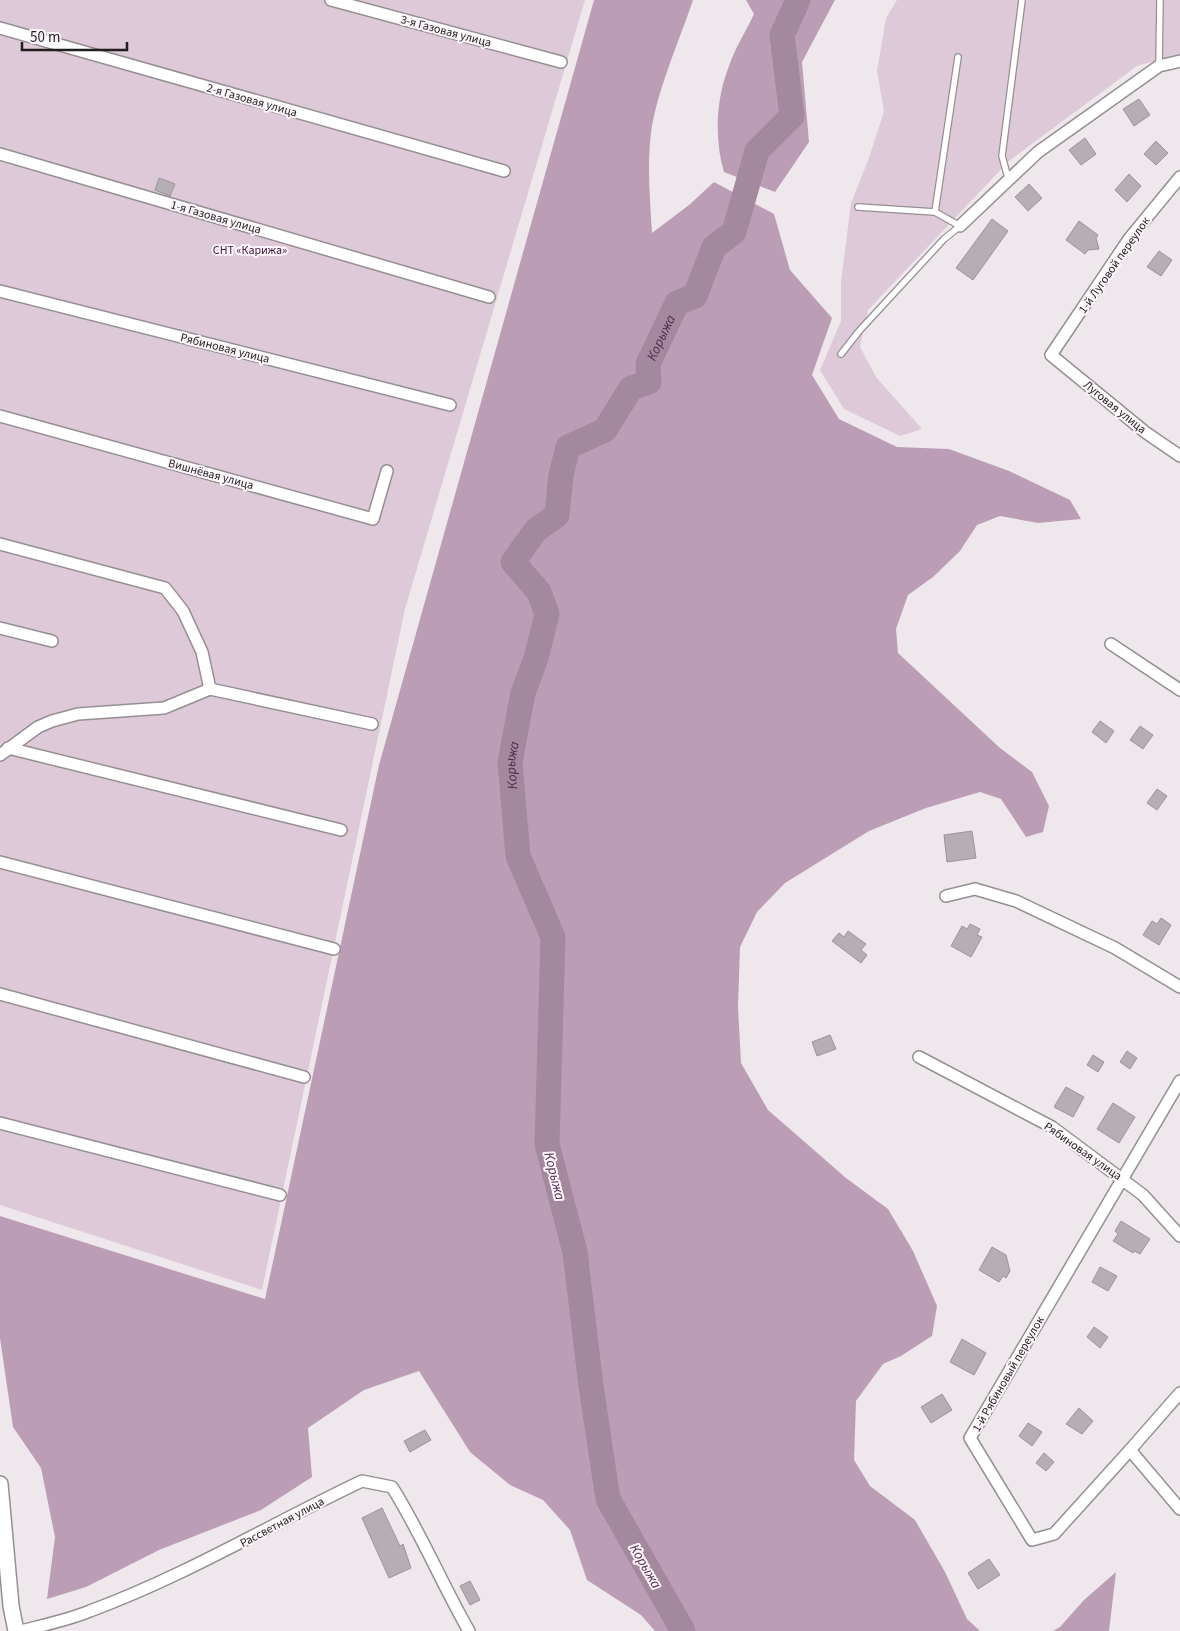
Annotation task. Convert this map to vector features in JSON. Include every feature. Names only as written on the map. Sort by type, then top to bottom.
[{"type":"street","name":"3-я Газовая улица","points":[[331,0],[560,62]]},
{"type":"street","name":"2-я Газовая улица","points":[[0,28],[504,171]]},
{"type":"street","points":[[960,226],[1008,178],[1038,152],[1159,66],[1180,61]]},
{"type":"street","name":"1-я Газовая улица","points":[[0,154],[489,297]]},
{"type":"street","name":"1-й Луговой переулок","points":[[1051,355],[1129,239],[1180,177]]},
{"type":"street","name":"Рябиновая улица","points":[[0,290],[450,405]]},
{"type":"street","name":"Луговая улица","points":[[1051,355],[1145,432],[1180,456]]},
{"type":"street","name":"Вишнёвая улица","points":[[0,416],[373,519],[387,471]]},
{"type":"street","points":[[0,544],[165,588],[183,611],[202,652],[210,689]]},
{"type":"street","points":[[0,628],[52,642]]},
{"type":"street","points":[[1111,644],[1180,690]]},
{"type":"street","points":[[4,751],[38,727],[52,721],[78,714],[164,708],[210,689],[372,724]]},
{"type":"street","points":[[4,751],[341,830]]},
{"type":"street","points":[[0,862],[334,949]]},
{"type":"street","points":[[946,896],[975,889],[1016,901],[1115,948],[1180,987]]},
{"type":"street","points":[[0,994],[304,1077]]},
{"type":"street","name":"Рябиновая улица","points":[[919,1057],[1052,1127],[1143,1194],[1180,1236]]},
{"type":"street","points":[[1123,1178],[1180,1081]]},
{"type":"street","points":[[0,1123],[280,1195]]},
{"type":"street","name":"1-й Рябиновый переулок","points":[[1123,1178],[970,1438],[1032,1540],[1054,1534],[1130,1450]]},
{"type":"street","points":[[1180,1393],[1130,1450],[1180,1509]]},
{"type":"street","name":"Рассветная улица","points":[[20,1631],[89,1612],[149,1587],[234,1548],[362,1481],[392,1487],[413,1520],[446,1592],[469,1631]]},
{"type":"street","points":[[0,1484],[11,1606],[16,1631]]},
{"type":"lane","points":[[1008,178],[1002,156],[1022,0]]},
{"type":"lane","points":[[1159,66],[1160,0]]},
{"type":"lane","points":[[935,212],[958,57]]},
{"type":"lane","points":[[841,354],[860,330],[944,239],[960,226],[935,212],[858,207]]},
{"type":"green space","name":"СНТ «Карижа»","points":[[0,0],[585,0],[405,609],[262,1290],[0,1205]]},
{"type":"green space","points":[[897,0],[1180,0],[1180,54],[1137,66],[1009,161],[868,310],[860,347],[876,377],[922,429],[900,436],[844,409],[820,370],[841,321],[841,282],[851,203],[869,158],[884,111],[877,71],[886,18]]},
{"type":"shaded area","points":[[594,0],[693,0],[663,84],[651,133],[649,183],[652,233],[689,205],[714,182],[774,214],[790,270],[832,318],[812,375],[839,419],[897,447],[949,449],[1009,471],[1070,500],[1081,519],[1038,523],[1000,516],[977,525],[960,551],[933,577],[908,595],[896,629],[898,653],[1000,748],[1032,772],[1049,806],[1043,832],[1026,837],[1001,799],[980,792],[926,808],[869,831],[785,883],[757,912],[740,947],[738,1007],[741,1063],[768,1110],[846,1178],[888,1209],[913,1251],[937,1306],[932,1336],[901,1356],[883,1364],[856,1401],[854,1460],[870,1486],[915,1520],[945,1572],[967,1619],[980,1631],[655,1631],[641,1615],[587,1580],[570,1530],[543,1500],[510,1485],[470,1452],[419,1371],[364,1390],[308,1428],[312,1477],[261,1510],[159,1550],[86,1587],[47,1599],[55,1537],[41,1468],[13,1427],[0,1338],[0,1216],[265,1299],[379,765]]},
{"type":"shaded area","points":[[746,0],[835,0],[802,62],[809,142],[775,192],[724,172],[719,146],[718,119],[721,92],[734,53],[754,14]]},
{"type":"shaded area","points":[[1116,1572],[1109,1631],[1053,1631],[1060,1627],[1084,1600]]},
{"type":"building","points":[[1139,99],[1150,115],[1134,126],[1123,109]]},
{"type":"building","points":[[1085,138],[1096,154],[1081,165],[1069,150]]},
{"type":"building","points":[[1156,141],[1168,153],[1156,165],[1144,154]]},
{"type":"building","points":[[1129,174],[1141,186],[1127,202],[1115,190]]},
{"type":"building","points":[[159,178],[175,184],[170,196],[155,190]]},
{"type":"building","points":[[1029,184],[1042,198],[1028,211],[1015,197]]},
{"type":"building","points":[[992,219],[1008,231],[973,280],[956,268]]},
{"type":"building","points":[[1079,221],[1098,235],[1096,238],[1099,249],[1088,250],[1085,254],[1066,240]]},
{"type":"building","points":[[1159,251],[1172,260],[1161,276],[1147,267]]},
{"type":"building","points":[[1100,721],[1114,731],[1106,743],[1092,732]]},
{"type":"building","points":[[1140,726],[1153,735],[1143,749],[1130,740]]},
{"type":"building","points":[[1157,789],[1167,796],[1157,810],[1147,803]]},
{"type":"building","points":[[972,831],[976,858],[947,862],[944,835]]},
{"type":"building","points":[[1161,918],[1171,925],[1159,945],[1143,935],[1152,921],[1157,924]]},
{"type":"building","points":[[970,924],[980,929],[977,935],[982,937],[971,957],[951,946],[962,926],[967,929]]},
{"type":"building","points":[[848,931],[866,944],[861,950],[867,955],[861,963],[832,941],[839,933],[844,937]]},
{"type":"building","points":[[830,1035],[836,1049],[817,1056],[812,1042]]},
{"type":"building","points":[[1127,1051],[1137,1058],[1130,1069],[1120,1062]]},
{"type":"building","points":[[1093,1055],[1104,1062],[1098,1072],[1087,1065]]},
{"type":"building","points":[[1066,1087],[1084,1097],[1073,1117],[1054,1107]]},
{"type":"building","points":[[1113,1103],[1135,1117],[1119,1143],[1097,1129]]},
{"type":"building","points":[[1121,1221],[1150,1239],[1140,1254],[1134,1251],[1133,1253],[1113,1241],[1118,1234],[1115,1231]]},
{"type":"building","points":[[992,1247],[1006,1255],[1010,1271],[1006,1278],[1003,1276],[999,1282],[979,1270]]},
{"type":"building","points":[[1100,1267],[1117,1276],[1108,1291],[1092,1282]]},
{"type":"building","points":[[1094,1327],[1108,1337],[1100,1348],[1087,1337]]},
{"type":"building","points":[[962,1339],[986,1353],[974,1375],[950,1362]]},
{"type":"building","points":[[942,1394],[952,1410],[931,1423],[921,1407]]},
{"type":"building","points":[[1079,1408],[1093,1421],[1082,1434],[1066,1424]]},
{"type":"building","points":[[1028,1423],[1042,1432],[1032,1446],[1019,1436]]},
{"type":"building","points":[[425,1430],[431,1440],[410,1452],[404,1441]]},
{"type":"building","points":[[1044,1453],[1054,1462],[1046,1471],[1036,1463]]},
{"type":"building","points":[[382,1508],[400,1546],[403,1544],[411,1568],[389,1578],[362,1518]]},
{"type":"building","points":[[989,1559],[1000,1575],[978,1589],[968,1573]]},
{"type":"building","points":[[470,1581],[480,1600],[470,1605],[460,1586]]},
{"type":"waterway","name":"Корыжа","points":[[683,1631],[608,1499],[591,1386],[575,1252],[547,1144],[553,937],[518,856],[510,762],[523,693],[536,658],[547,614],[539,592],[513,562],[536,530],[557,515],[561,475],[568,447],[605,430],[631,388],[649,382],[648,364],[677,303],[695,296],[714,247],[734,232],[757,151],[792,116],[782,35],[798,0]]}]
